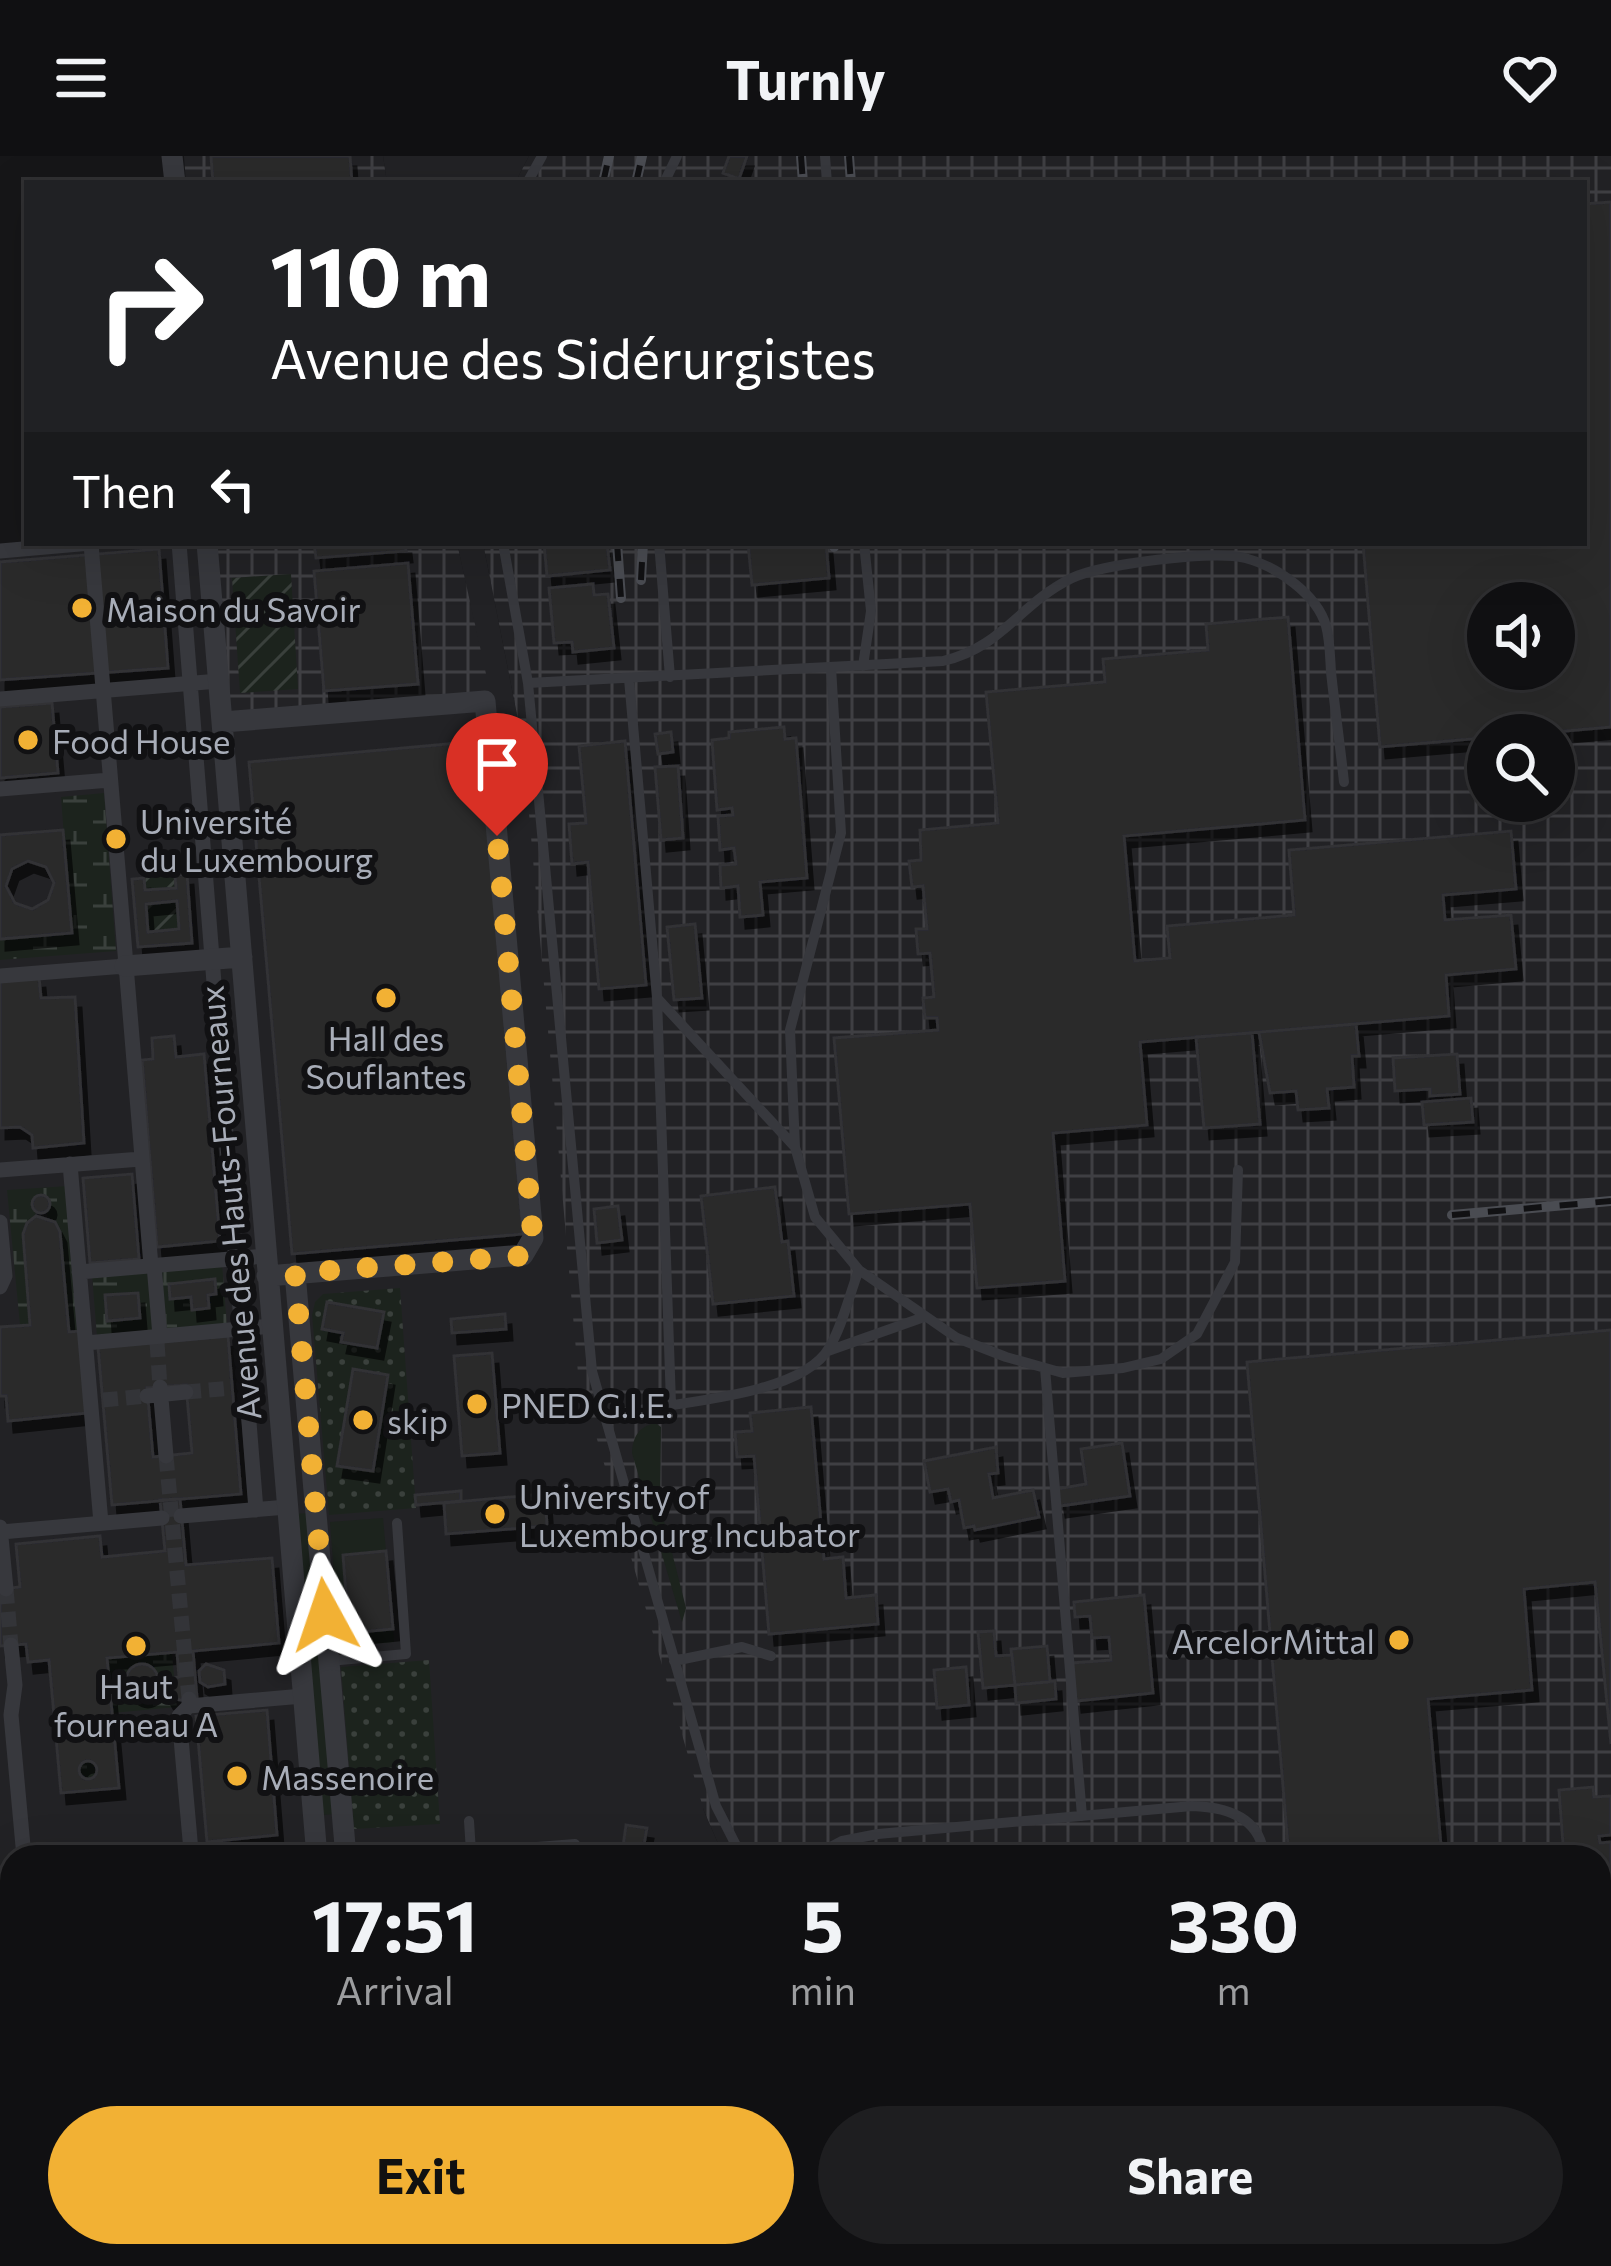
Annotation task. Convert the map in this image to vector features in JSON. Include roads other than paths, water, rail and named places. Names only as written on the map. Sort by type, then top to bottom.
[{"type":"street","points":[[0,551],[65,546]]},
{"type":"street","points":[[91,546],[158,1338]]},
{"type":"street","name":"Avenue des Hauts-Fourneaux","points":[[179,546],[236,1258],[239,1388],[256,1510]]},
{"type":"street","name":"Avenue des Hauts-Fourneaux","points":[[207,546],[316,1845]]},
{"type":"street","points":[[0,699],[219,681]]},
{"type":"street","points":[[80,1272],[236,1258],[295,1273],[523,1256],[533,1238],[484,701],[223,722]]},
{"type":"street","points":[[0,789],[110,780]]},
{"type":"street","points":[[0,976],[242,957]]},
{"type":"street","points":[[0,1170],[141,1159]]},
{"type":"street","points":[[70,1164],[86,1343],[97,1400],[101,1523]]},
{"type":"street","points":[[0,1222],[5,1276],[0,1287]]},
{"type":"street","name":"Avenue des Hauts-Fourneaux","points":[[295,1273],[345,1845]]},
{"type":"street","points":[[86,1343],[272,1326]]},
{"type":"street","points":[[166,1456],[156,1392],[186,1392]]},
{"type":"street","points":[[181,1516],[287,1507]]},
{"type":"street","points":[[6,1589],[0,1528],[162,1518]]},
{"type":"street","points":[[11,1646],[15,1685],[6,1716],[22,1845]]},
{"type":"street","points":[[190,1845],[179,1716],[189,1702],[303,1696]]},
{"type":"lane","points":[[504,546],[529,683],[585,1320],[604,1416],[674,1661],[716,1806],[736,1845]]},
{"type":"lane","points":[[659,546],[670,677]]},
{"type":"lane","points":[[863,666],[871,610],[864,546]]},
{"type":"lane","points":[[529,683],[943,661],[973,654],[996,639],[1033,601],[1076,576],[1118,565],[1244,558],[1300,586],[1326,623],[1344,782]]},
{"type":"lane","points":[[831,667],[841,833],[790,1030],[795,1147],[814,1217],[859,1270],[957,1338],[1063,1373],[1123,1368],[1161,1359],[1197,1334],[1234,1262],[1238,1170]]},
{"type":"lane","points":[[628,679],[657,998],[671,1403]]},
{"type":"lane","points":[[657,998],[795,1147]]},
{"type":"lane","points":[[828,1351],[859,1270]]},
{"type":"lane","points":[[604,1416],[761,1390],[800,1375],[828,1351],[924,1317]]},
{"type":"lane","points":[[1045,1368],[1082,1816]]},
{"type":"lane","points":[[329,1661],[406,1654],[397,1523]]},
{"type":"lane","points":[[674,1661],[742,1647],[771,1656]]},
{"type":"lane","points":[[834,1845],[878,1834],[1192,1806],[1222,1807],[1247,1821],[1263,1845]]},
{"type":"lane","points":[[469,1821],[471,1845]]},
{"type":"lane","points":[[562,1845],[575,1844]]},
{"type":"tunnel","points":[[157,1342],[160,1387]]},
{"type":"tunnel","points":[[186,1392],[232,1388]]},
{"type":"tunnel","points":[[103,1400],[147,1396]]},
{"type":"tunnel","points":[[166,1456],[189,1699]]},
{"type":"tunnel","points":[[6,1589],[11,1645]]},
{"type":"railway","points":[[604,180],[609,156]]},
{"type":"railway","points":[[637,180],[642,156]]},
{"type":"railway","points":[[801,156],[803,180]]},
{"type":"railway","points":[[849,156],[851,180]]},
{"type":"railway","points":[[617,546],[621,598]]},
{"type":"railway","points":[[641,580],[643,546]]},
{"type":"railway","points":[[1452,1215],[1611,1201]]},
{"type":"place","name":"Maison du Savoir","points":[[82,608]]},
{"type":"place","name":"Food House","points":[[28,740]]},
{"type":"place","name":"Université du Luxembourg","points":[[116,839]]},
{"type":"place","name":"Hall des Souflantes","points":[[386,998]]},
{"type":"place","name":"PNED G.I.E.","points":[[477,1404]]},
{"type":"place","name":"skip","points":[[363,1420]]},
{"type":"place","name":"University of Luxembourg Incubator","points":[[495,1514]]},
{"type":"place","name":"ArcelorMittal","points":[[1399,1640]]},
{"type":"place","name":"Haut fourneau A","points":[[136,1646]]},
{"type":"place","name":"Massenoire","points":[[237,1776]]}]
